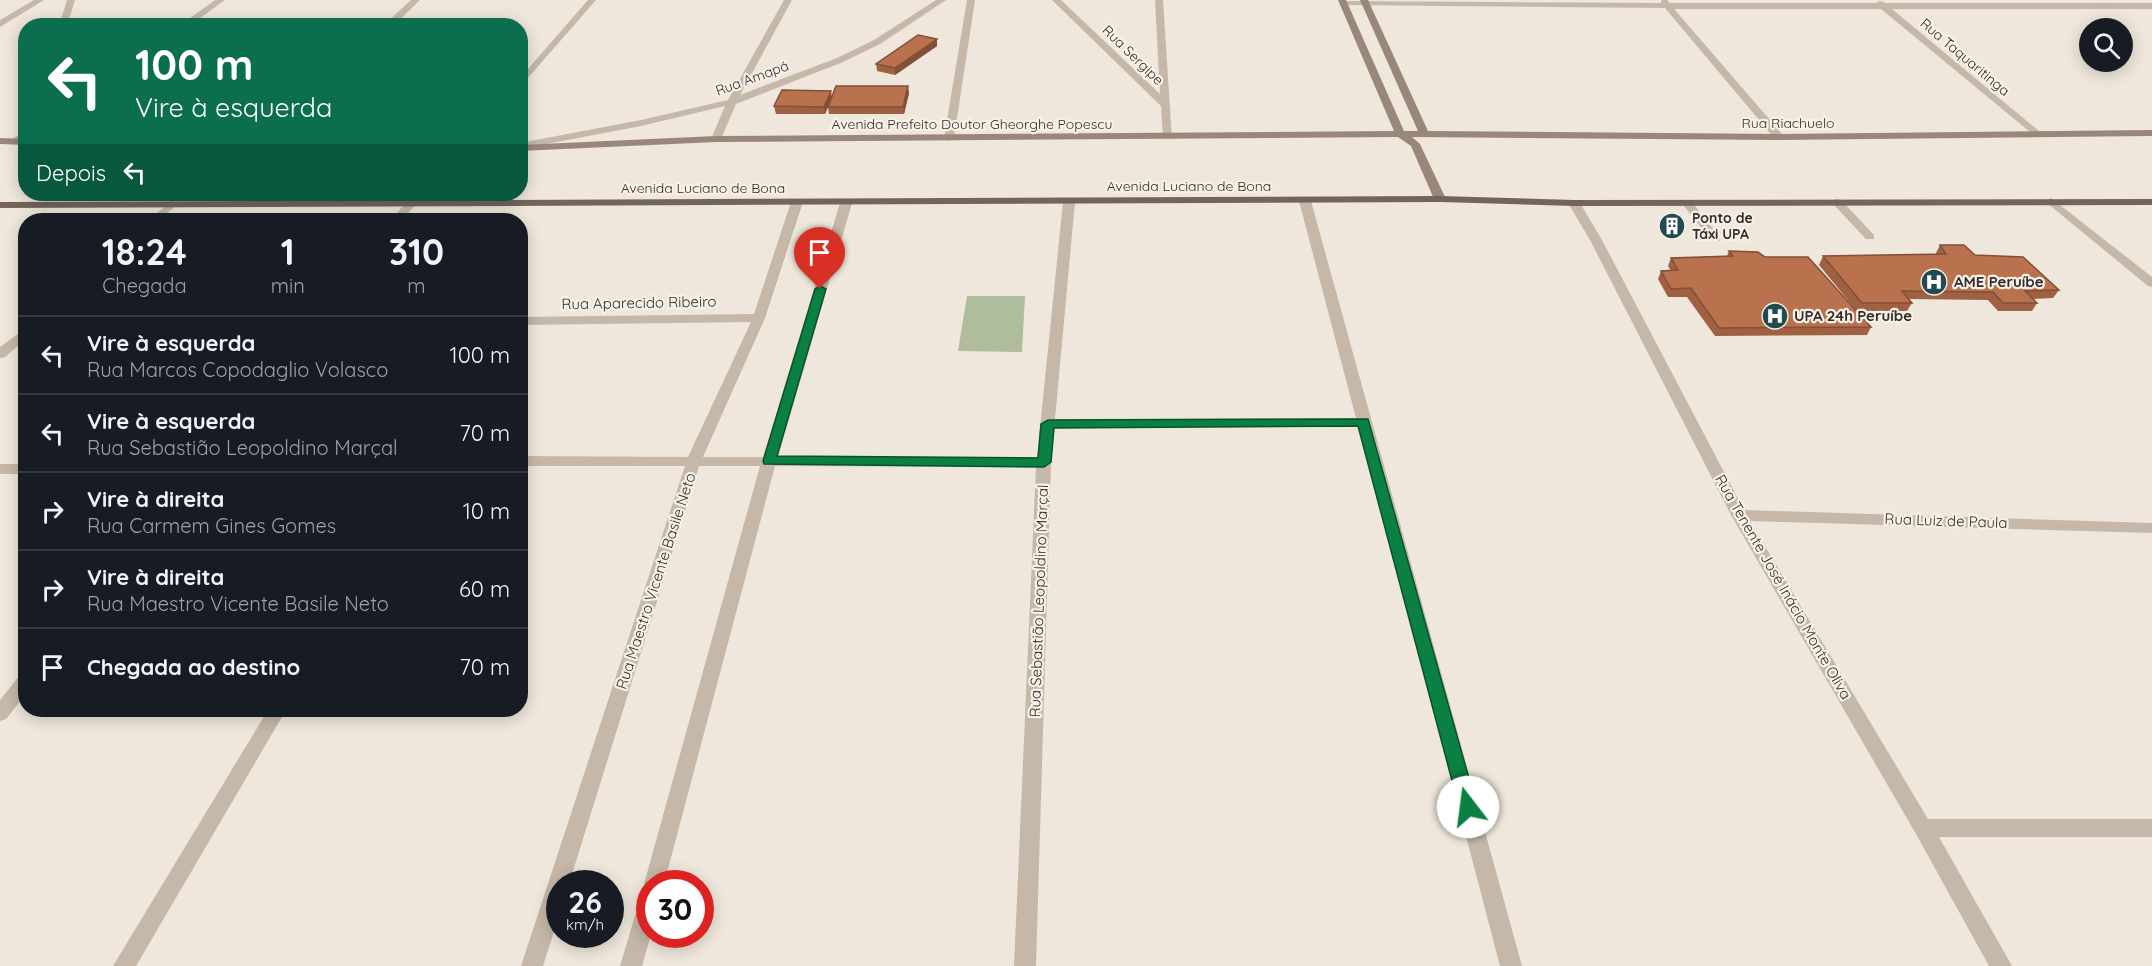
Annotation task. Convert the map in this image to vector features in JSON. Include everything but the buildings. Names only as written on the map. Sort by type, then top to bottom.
[{"type":"main road","points":[[1342,1],[1400,134],[1415,144],[1440,199]]},
{"type":"main road","points":[[1365,2],[1396,76],[1425,135],[1415,144]]},
{"type":"main road","name":"Rua Riachuelo","points":[[1425,135],[1779,137],[2152,133]]},
{"type":"main road","name":"Avenida Prefeito Doutor Gheorghe Popescu","points":[[528,147],[716,139],[1425,135]]},
{"type":"main road","points":[[0,141],[18,142]]},
{"type":"main road","name":"Avenida Luciano de Bona","points":[[0,205],[1440,199],[1574,203],[2152,201]]},
{"type":"street","points":[[0,24],[40,0]]},
{"type":"street","points":[[65,18],[71,0]]},
{"type":"street","points":[[195,18],[221,0]]},
{"type":"street","points":[[396,18],[416,0]]},
{"type":"street","points":[[528,75],[592,0]]},
{"type":"street","points":[[716,139],[732,102],[788,0]]},
{"type":"street","name":"Rua Amapá","points":[[528,145],[732,102],[840,60],[877,42],[942,0]]},
{"type":"street","points":[[949,138],[971,0]]},
{"type":"street","name":"Rua Sergipe","points":[[1056,0],[1166,105]]},
{"type":"street","points":[[1159,0],[1168,137]]},
{"type":"street","points":[[1342,1],[2152,6]]},
{"type":"street","points":[[1665,3],[1779,137]]},
{"type":"street","name":"Rua Taquaritinga","points":[[1880,3],[2036,134]]},
{"type":"street","points":[[14,142],[18,139]]},
{"type":"street","name":"Rua Sebastião Leopoldino Marçal","points":[[1025,966],[1044,462],[1069,201]]},
{"type":"street","points":[[1305,201],[1511,966]]},
{"type":"street","points":[[2051,201],[2152,283]]},
{"type":"street","name":"Rua Maestro Vicente Basile Neto","points":[[532,966],[694,460],[759,318],[797,202]]},
{"type":"street","points":[[402,213],[411,203]]},
{"type":"street","points":[[658,870],[769,461],[846,203]]},
{"type":"street","name":"Rua Tenente José Inácio Monte Oliva","points":[[1574,203],[1596,240],[1739,515],[1923,828],[2001,966]]},
{"type":"street","points":[[161,213],[172,204]]},
{"type":"street","name":"Rua Aparecido Ribeiro","points":[[528,321],[759,318]]},
{"type":"street","points":[[0,354],[18,339]]},
{"type":"street","points":[[1048,424],[1364,422]]},
{"type":"street","points":[[528,461],[1044,462]]},
{"type":"street","points":[[0,469],[18,469]]},
{"type":"street","name":"Rua Luiz de Paula","points":[[1739,515],[2152,528]]},
{"type":"street","points":[[0,714],[18,690]]},
{"type":"street","points":[[124,966],[273,717]]},
{"type":"street","points":[[1923,828],[2152,828]]},
{"type":"street","points":[[631,966],[636,948]]},
{"type":"lane","points":[[1837,202],[1870,237]]},
{"type":"lane","points":[[1687,203],[1716,239]]},
{"type":"green space","points":[[967,296],[1025,296],[1022,352],[958,351]]},
{"type":"place","name":"Ponto de Táxi UPA","points":[[1672,226]]},
{"type":"place","name":"AME Peruíbe","points":[[1934,282]]},
{"type":"place","name":"UPA 24h Peruíbe","points":[[1775,316]]},
{"type":"route","points":[[820,289],[769,461],[1044,462],[1048,424],[1364,422],[1468,807]]}]
